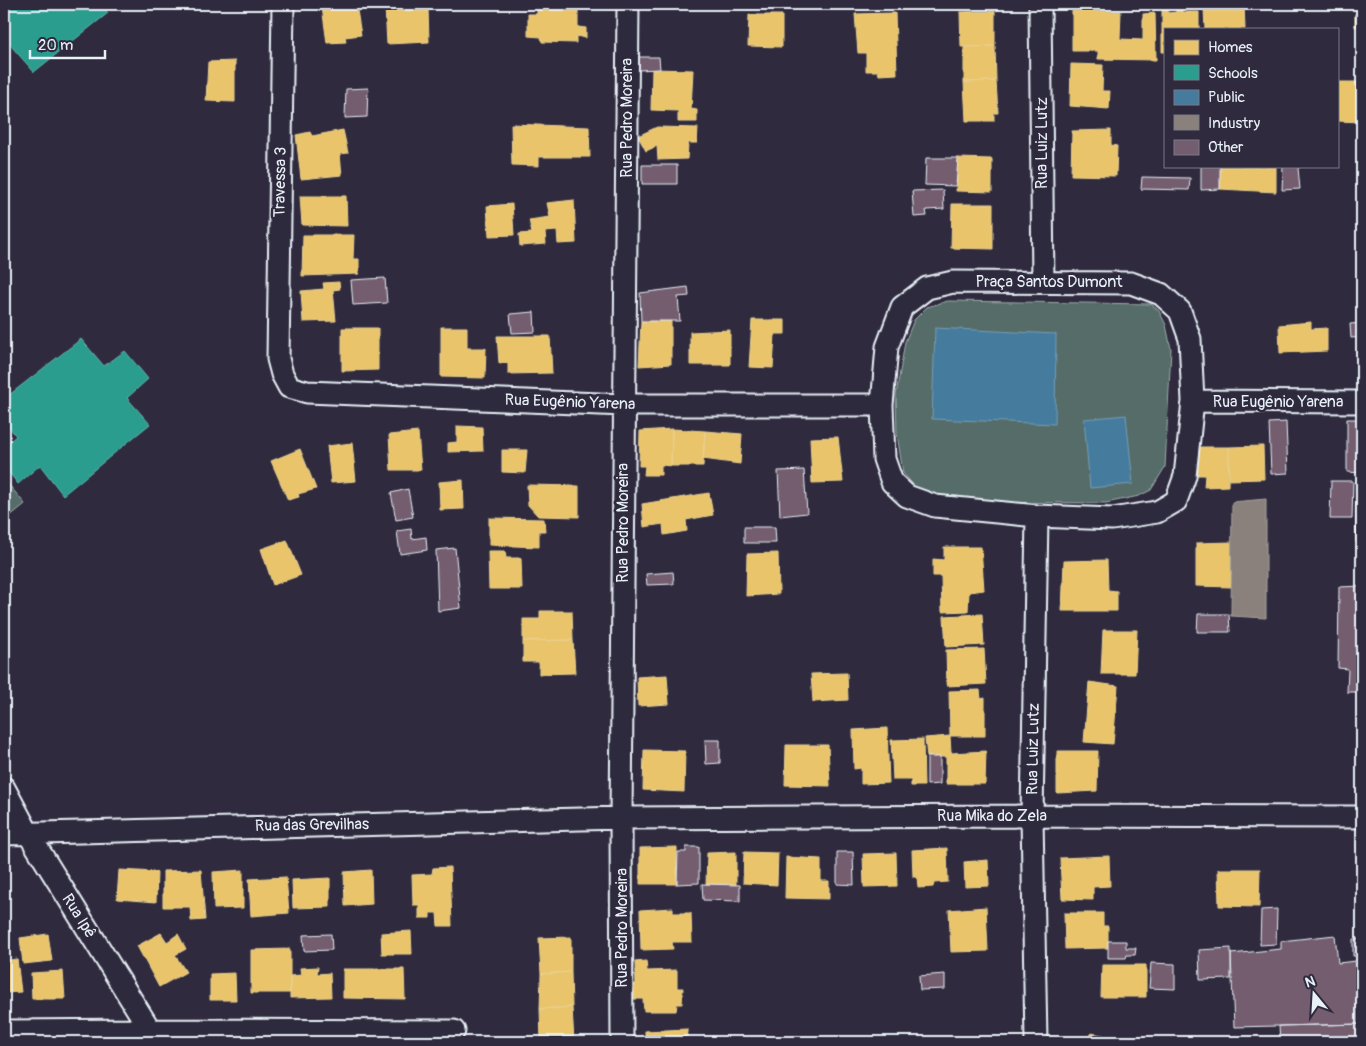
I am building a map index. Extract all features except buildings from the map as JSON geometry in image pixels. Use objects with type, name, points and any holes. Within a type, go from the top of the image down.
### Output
[{"type":"street","name":"Travessa 3","points":[[278,359],[283,4]]},
{"type":"street","name":"Rua Pedro Moreira","points":[[622,1042],[621,818],[628,4]]},
{"type":"street","name":"Rua Luiz Lutz","points":[[1040,4],[1043,282]]},
{"type":"street","name":"Praça Santos Dumont","points":[[953,282],[1131,283],[1161,294],[1180,311],[1190,339],[1193,401],[1185,476],[1176,501],[1157,512],[1112,519],[1037,516],[935,506],[907,496],[892,482],[884,459],[882,405],[887,347],[902,307],[927,288],[953,282]]},
{"type":"street","name":"Rua Eugênio Yarena","points":[[278,359],[282,374],[289,387],[307,392],[624,405],[882,405]]},
{"type":"street","name":"Rua Eugênio Yarena","points":[[1193,401],[1362,402]]},
{"type":"street","name":"Rua Luiz Lutz","points":[[1036,1042],[1032,816],[1037,516]]},
{"type":"street","name":"Rua Ipê","points":[[4,788],[28,832],[153,1036]]},
{"type":"street","name":"Rua Mika do Zela","points":[[621,818],[1362,817]]},
{"type":"street","name":"Rua das Grevilhas","points":[[4,834],[621,818]]},
{"type":"street","points":[[4,1031],[153,1036],[454,1031]]},
{"type":"green space","points":[[948,301],[1151,304],[1159,311],[1166,325],[1171,349],[1165,467],[1151,490],[1139,496],[1106,503],[948,502],[916,488],[903,473],[897,434],[896,395],[905,342],[914,320],[927,307]]},
{"type":"green space","points":[[4,479],[25,504],[4,521]]}]
